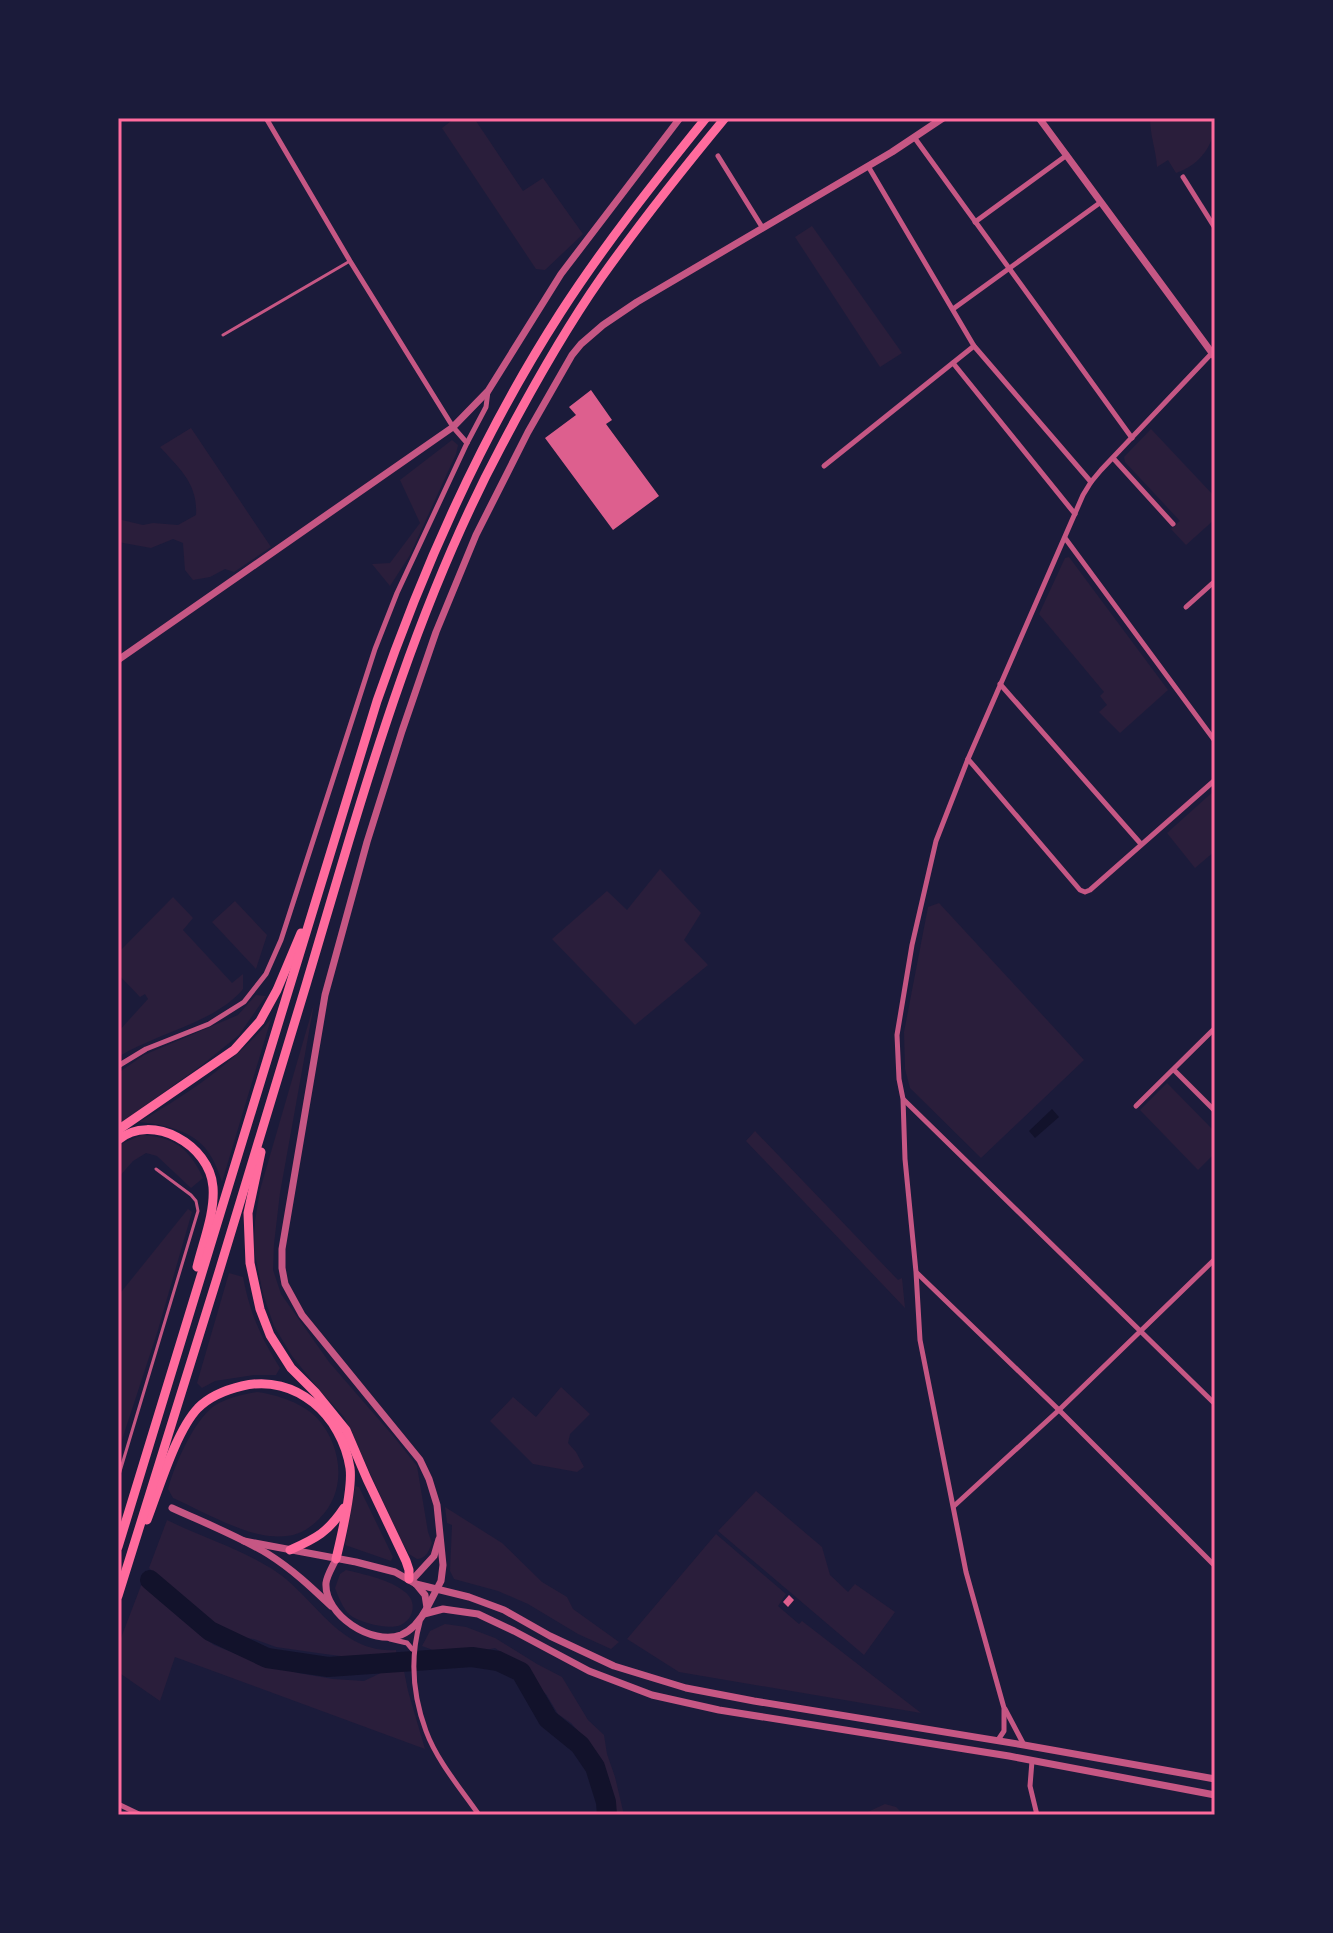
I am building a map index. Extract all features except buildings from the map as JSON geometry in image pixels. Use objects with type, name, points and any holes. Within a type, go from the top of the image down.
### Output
[{"type":"highway","points":[[118,1547],[399,635],[438,542],[487,441],[532,361],[567,303],[623,223],[706,118]]},
{"type":"highway","points":[[118,1595],[391,705],[414,641],[452,549],[501,447],[572,323],[642,222],[725,118]]},
{"type":"highway","points":[[118,1130],[234,1050],[260,1021],[277,990],[321,886]]},
{"type":"highway","points":[[274,1093],[248,1213],[250,1263],[260,1309],[270,1335],[291,1368],[346,1430],[406,1561],[412,1581]]},
{"type":"highway","points":[[118,1140],[142,1130],[161,1131],[179,1137],[194,1149],[206,1166],[213,1184],[212,1204],[177,1352]]},
{"type":"highway","points":[[118,1595],[186,1422],[215,1395],[252,1384],[275,1385],[300,1393],[316,1403],[335,1426],[348,1459],[351,1483],[336,1559]]},
{"type":"highway","points":[[290,1550],[326,1532],[346,1505]]},
{"type":"street","points":[[266,118],[350,261],[453,427],[467,443]]},
{"type":"street","points":[[118,660],[453,427],[488,391],[561,274],[680,118]]},
{"type":"street","points":[[458,1593],[447,1583],[437,1505],[420,1460],[302,1315],[285,1284],[282,1268],[282,1249],[325,995],[367,842],[402,731],[445,609],[476,535],[572,355],[581,344],[629,307],[868,166],[943,118]]},
{"type":"street","points":[[1024,1745],[1004,1708],[966,1572],[920,1340],[897,1035],[936,841],[968,759],[1075,514],[1091,482],[1212,351],[1039,118]]},
{"type":"street","points":[[914,137],[1132,438]]},
{"type":"street","points":[[975,222],[1067,155]]},
{"type":"street","points":[[718,156],[762,227]]},
{"type":"street","points":[[868,166],[974,346],[1091,482]]},
{"type":"street","points":[[1183,177],[1215,228]]},
{"type":"street","points":[[952,309],[1101,202]]},
{"type":"street","points":[[824,466],[974,346]]},
{"type":"street","points":[[953,363],[1075,514]]},
{"type":"street","points":[[118,1066],[146,1049],[221,1017],[244,1002],[266,974],[281,940],[375,649],[397,593],[486,407],[488,391]]},
{"type":"street","points":[[1113,458],[1173,524]]},
{"type":"street","points":[[1065,538],[1215,741]]},
{"type":"street","points":[[1186,607],[1215,581]]},
{"type":"street","points":[[1000,684],[1141,844]]},
{"type":"street","points":[[968,759],[1083,891],[1090,890],[1215,780]]},
{"type":"street","points":[[1136,1106],[1215,1028]]},
{"type":"street","points":[[1174,1070],[1215,1111]]},
{"type":"street","points":[[903,1099],[1215,1404]]},
{"type":"street","points":[[954,1506],[1142,1332],[1215,1259]]},
{"type":"street","points":[[916,1272],[1215,1566]]},
{"type":"street","points":[[172,1508],[270,1555],[303,1579],[346,1621],[362,1632],[407,1643],[413,1652]]},
{"type":"street","points":[[412,1581],[434,1556],[441,1533]]},
{"type":"street","points":[[244,1541],[381,1568],[412,1581],[458,1593],[504,1610],[614,1666],[686,1688],[1215,1779]]},
{"type":"street","points":[[336,1559],[326,1581],[327,1595],[336,1611]]},
{"type":"street","points":[[406,1561],[425,1567]]},
{"type":"street","points":[[443,1565],[441,1581],[424,1614],[413,1652],[414,1676],[427,1732],[440,1759],[479,1815]]},
{"type":"street","points":[[412,1581],[425,1595],[424,1614]]},
{"type":"street","points":[[384,1637],[400,1635],[424,1614],[443,1609],[478,1614],[589,1671],[652,1695],[719,1710],[1032,1761],[1215,1795]]},
{"type":"street","points":[[998,1740],[1004,1731],[1004,1708]]},
{"type":"street","points":[[1032,1761],[1030,1786],[1037,1815]]},
{"type":"street","points":[[118,1804],[141,1815]]},
{"type":"lane","points":[[223,335],[350,261]]},
{"type":"lane","points":[[118,1478],[198,1211],[191,1195],[156,1169]]},
{"type":"shaded area","points":[[455,118],[474,118],[523,191],[543,178],[583,234],[545,270],[536,269],[442,128]]},
{"type":"shaded area","points":[[1150,118],[1215,118],[1212,137],[1205,152],[1193,164],[1176,173],[1168,160],[1157,167]]},
{"type":"shaded area","points":[[812,226],[902,353],[880,367],[795,237]]},
{"type":"shaded area","points":[[191,428],[271,547],[234,572],[225,569],[210,577],[193,580],[185,570],[183,543],[173,539],[151,548],[118,542],[118,519],[143,525],[178,525],[196,515],[191,486],[160,447]]},
{"type":"shaded area","points":[[1151,429],[1215,497],[1215,519],[1186,545],[1171,529],[1180,521],[1125,462],[1124,457]]},
{"type":"shaded area","points":[[452,440],[458,445],[456,454],[410,555],[390,586],[372,564],[390,563],[420,523],[400,480]]},
{"type":"shaded area","points":[[1069,557],[1168,690],[1120,733],[1099,712],[1107,705],[1100,696],[1104,692],[1039,614],[1065,558]]},
{"type":"shaded area","points":[[1215,790],[1215,851],[1195,868],[1167,833]]},
{"type":"shaded area","points":[[660,869],[701,913],[684,940],[708,965],[635,1025],[552,939],[607,891],[627,910]]},
{"type":"shaded area","points":[[173,897],[193,918],[183,930],[232,983],[243,974],[243,989],[217,1011],[118,1057],[118,1032],[148,999],[145,994],[140,997],[118,974],[118,953]]},
{"type":"shaded area","points":[[235,901],[267,935],[256,969],[212,922]]},
{"type":"shaded area","points":[[939,903],[1084,1060],[981,1158],[910,1088],[905,1069],[904,1032],[928,907]]},
{"type":"shaded area","points":[[256,995],[266,996],[239,1035],[118,1125],[118,1073],[144,1055],[238,1015]]},
{"type":"shaded area","points":[[314,1004],[280,1193],[273,1270],[281,1294],[329,1362],[417,1466],[432,1543],[427,1554],[417,1559],[409,1554],[400,1538],[344,1417],[292,1356],[274,1326],[263,1294],[254,1250],[260,1190]]},
{"type":"shaded area","points":[[271,1019],[222,1182],[212,1158],[198,1141],[180,1131],[139,1122],[210,1076]]},
{"type":"shaded area","points":[[1167,1083],[1215,1132],[1215,1153],[1198,1170],[1140,1110]]},
{"type":"shaded area","points":[[1052,1109],[1059,1117],[1035,1138],[1029,1131]]},
{"type":"shaded area","points":[[755,1131],[898,1280],[902,1278],[905,1308],[746,1141]]},
{"type":"shaded area","points":[[142,1135],[163,1138],[179,1146],[192,1159],[203,1178],[191,1188],[157,1156],[146,1153],[133,1161],[118,1178],[118,1147]]},
{"type":"shaded area","points":[[188,1209],[192,1212],[118,1452],[118,1296]]},
{"type":"shaded area","points":[[229,1273],[243,1277],[257,1324],[280,1368],[276,1375],[215,1381],[202,1388],[197,1383]]},
{"type":"shaded area","points":[[561,1387],[590,1414],[570,1434],[568,1443],[584,1467],[577,1472],[533,1464],[490,1421],[513,1397],[536,1417]]},
{"type":"shaded area","points":[[257,1392],[290,1401],[312,1413],[333,1443],[337,1456],[338,1483],[328,1508],[308,1528],[291,1535],[269,1536],[233,1526],[173,1498],[168,1489],[186,1444],[207,1413],[224,1401]]},
{"type":"shaded area","points":[[355,1486],[359,1487],[393,1557],[391,1561],[345,1545]]},
{"type":"shaded area","points":[[756,1491],[822,1547],[830,1575],[848,1592],[855,1584],[895,1612],[864,1655],[718,1531]]},
{"type":"shaded area","points":[[445,1507],[502,1543],[542,1582],[567,1597],[573,1609],[619,1642],[611,1649],[578,1634],[528,1604],[498,1591],[454,1579],[450,1571],[452,1525],[447,1523]]},
{"type":"shaded area","points":[[167,1520],[267,1566],[298,1590],[341,1632],[375,1649],[396,1650],[397,1659],[364,1659],[276,1647],[238,1637],[214,1626],[149,1568]]},
{"type":"shaded area","points":[[716,1534],[786,1594],[778,1606],[921,1713],[679,1672],[627,1639]]},
{"type":"shaded area","points":[[346,1570],[385,1581],[405,1592],[413,1606],[408,1620],[398,1626],[387,1627],[366,1623],[350,1615],[335,1588],[340,1574]]},
{"type":"shaded area","points":[[142,1583],[201,1636],[246,1658],[333,1679],[364,1681],[385,1671],[404,1671],[425,1749],[175,1657],[160,1701],[118,1672],[118,1646]]},
{"type":"shaded area","points":[[445,1624],[466,1627],[495,1638],[562,1677],[588,1720],[604,1735],[624,1815],[615,1815],[603,1773],[586,1740],[558,1714],[546,1694],[537,1688],[520,1665],[495,1648],[441,1653],[422,1646],[430,1631]]},
{"type":"shaded area","points":[[885,1804],[896,1807],[904,1815],[861,1815]]},
{"type":"waterway","points":[[150,1580],[210,1631],[267,1658],[328,1667],[472,1657],[498,1661],[521,1672],[548,1719],[580,1745],[595,1767],[607,1815]]}]
